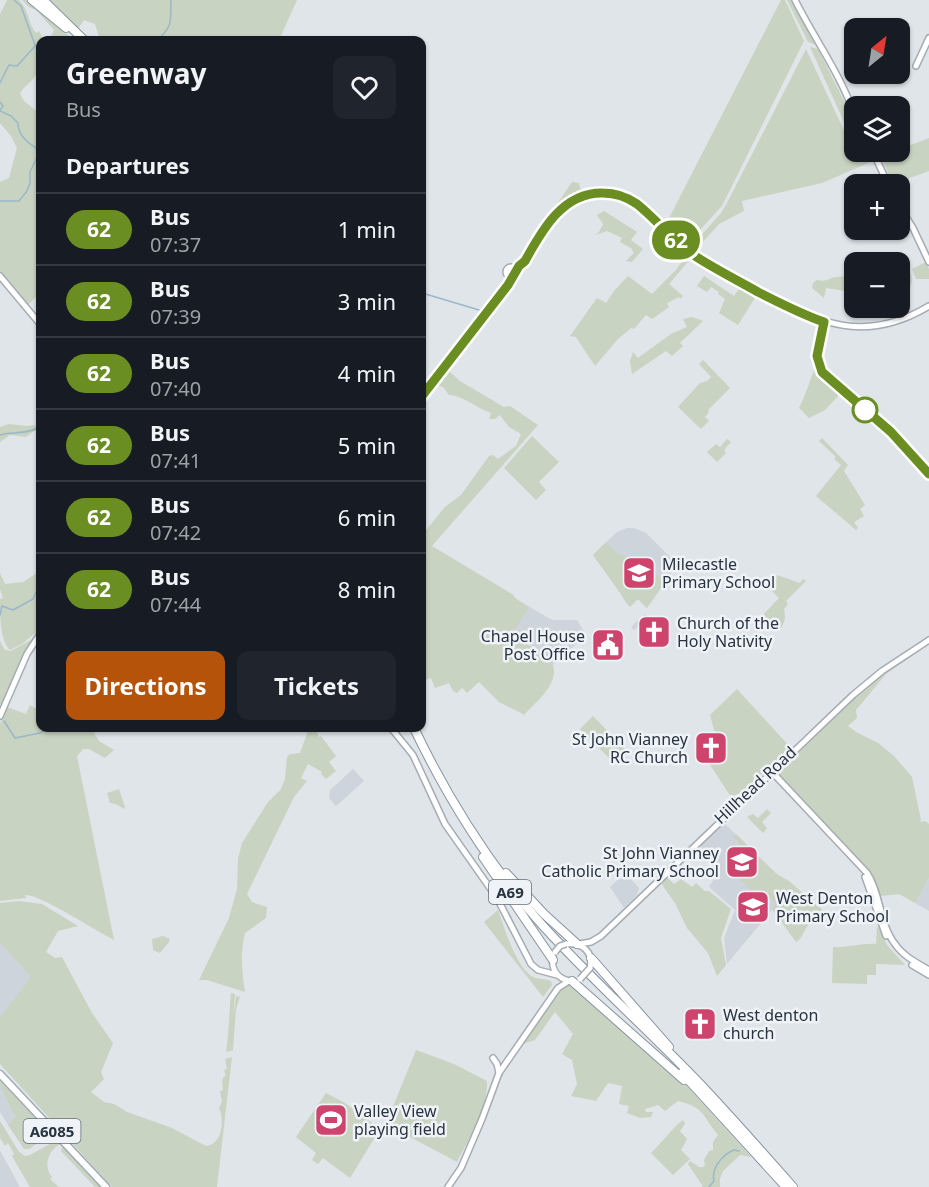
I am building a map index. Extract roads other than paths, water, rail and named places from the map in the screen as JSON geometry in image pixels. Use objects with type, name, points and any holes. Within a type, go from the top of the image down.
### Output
[{"type":"highway","points":[[34,0],[79,36]]},
{"type":"highway","points":[[43,0],[70,29]]},
{"type":"highway","points":[[48,0],[74,36]]},
{"type":"highway","name":"A69","points":[[410,732],[436,782],[482,855],[515,899],[550,940],[679,1070],[786,1187]]},
{"type":"highway","name":"A69","points":[[416,732],[466,823],[511,886],[554,937],[701,1085],[793,1187]]},
{"type":"highway","points":[[466,823],[544,914],[578,944]]},
{"type":"highway","points":[[482,855],[553,959]]},
{"type":"highway","points":[[590,957],[701,1085]]},
{"type":"highway","points":[[574,981],[730,1125]]},
{"type":"main road","name":"A6085","points":[[0,1074],[106,1187]]},
{"type":"street","points":[[795,0],[847,96]]},
{"type":"street","points":[[916,66],[929,38]]},
{"type":"street","points":[[426,391],[506,288],[512,273],[525,260],[554,216],[569,202],[586,195],[609,193],[622,196],[637,204],[680,244],[707,264],[792,309],[824,322],[854,327],[881,325],[901,320],[929,306]]},
{"type":"street","points":[[910,223],[929,262]]},
{"type":"street","points":[[0,276],[36,319]]},
{"type":"street","points":[[824,322],[817,356],[822,372],[891,432],[929,473]]},
{"type":"street","points":[[0,716],[27,654],[36,640]]},
{"type":"street","name":"Hillhead Road","points":[[590,957],[592,948],[614,922],[821,725],[874,676],[929,640]]},
{"type":"street","points":[[393,732],[412,755],[448,829],[497,898],[531,964],[536,969],[574,981]]},
{"type":"street","points":[[772,772],[865,876],[882,918],[885,934],[894,949],[909,963],[929,972]]},
{"type":"street","name":"Hillhead Road","points":[[578,944],[588,944],[601,936]]},
{"type":"street","points":[[448,1187],[461,1168],[498,1073],[558,988],[574,981],[590,968],[590,957],[587,950],[578,944],[566,944],[560,946],[544,971]]},
{"type":"street","points":[[553,959],[558,976],[558,988]]},
{"type":"street","points":[[494,1058],[498,1073]]},
{"type":"waterway","points":[[14,0],[21,6],[35,45]]},
{"type":"waterway","points":[[162,36],[169,26],[171,0]]},
{"type":"waterway","points":[[0,83],[9,65],[17,66],[36,45]]},
{"type":"waterway","points":[[0,102],[3,106],[0,110]]},
{"type":"waterway","points":[[0,111],[11,116],[18,123],[21,135],[36,148]]},
{"type":"waterway","points":[[0,201],[19,201],[27,191],[30,172],[36,159]]},
{"type":"waterway","points":[[426,294],[479,310]]},
{"type":"waterway","points":[[0,435],[36,429]]},
{"type":"waterway","points":[[0,615],[2,606],[13,610],[33,599],[36,593]]},
{"type":"waterway","points":[[4,721],[15,738],[41,732]]},
{"type":"waterway","points":[[709,1187],[714,1181],[714,1171],[722,1158],[734,1150],[739,1151]]},
{"type":"place","name":"Milecastle Primary School","points":[[639,573]]},
{"type":"place","name":"Church of the Holy Nativity","points":[[654,632]]},
{"type":"place","name":"Chapel House Post Office","points":[[608,645]]},
{"type":"place","name":"St John Vianney RC Church","points":[[711,748]]},
{"type":"place","name":"St John Vianney Catholic Primary School","points":[[742,862]]},
{"type":"place","name":"West Denton Primary School","points":[[753,907]]},
{"type":"place","name":"West denton church","points":[[700,1024]]},
{"type":"place","name":"Valley View playing field","points":[[331,1120]]}]
